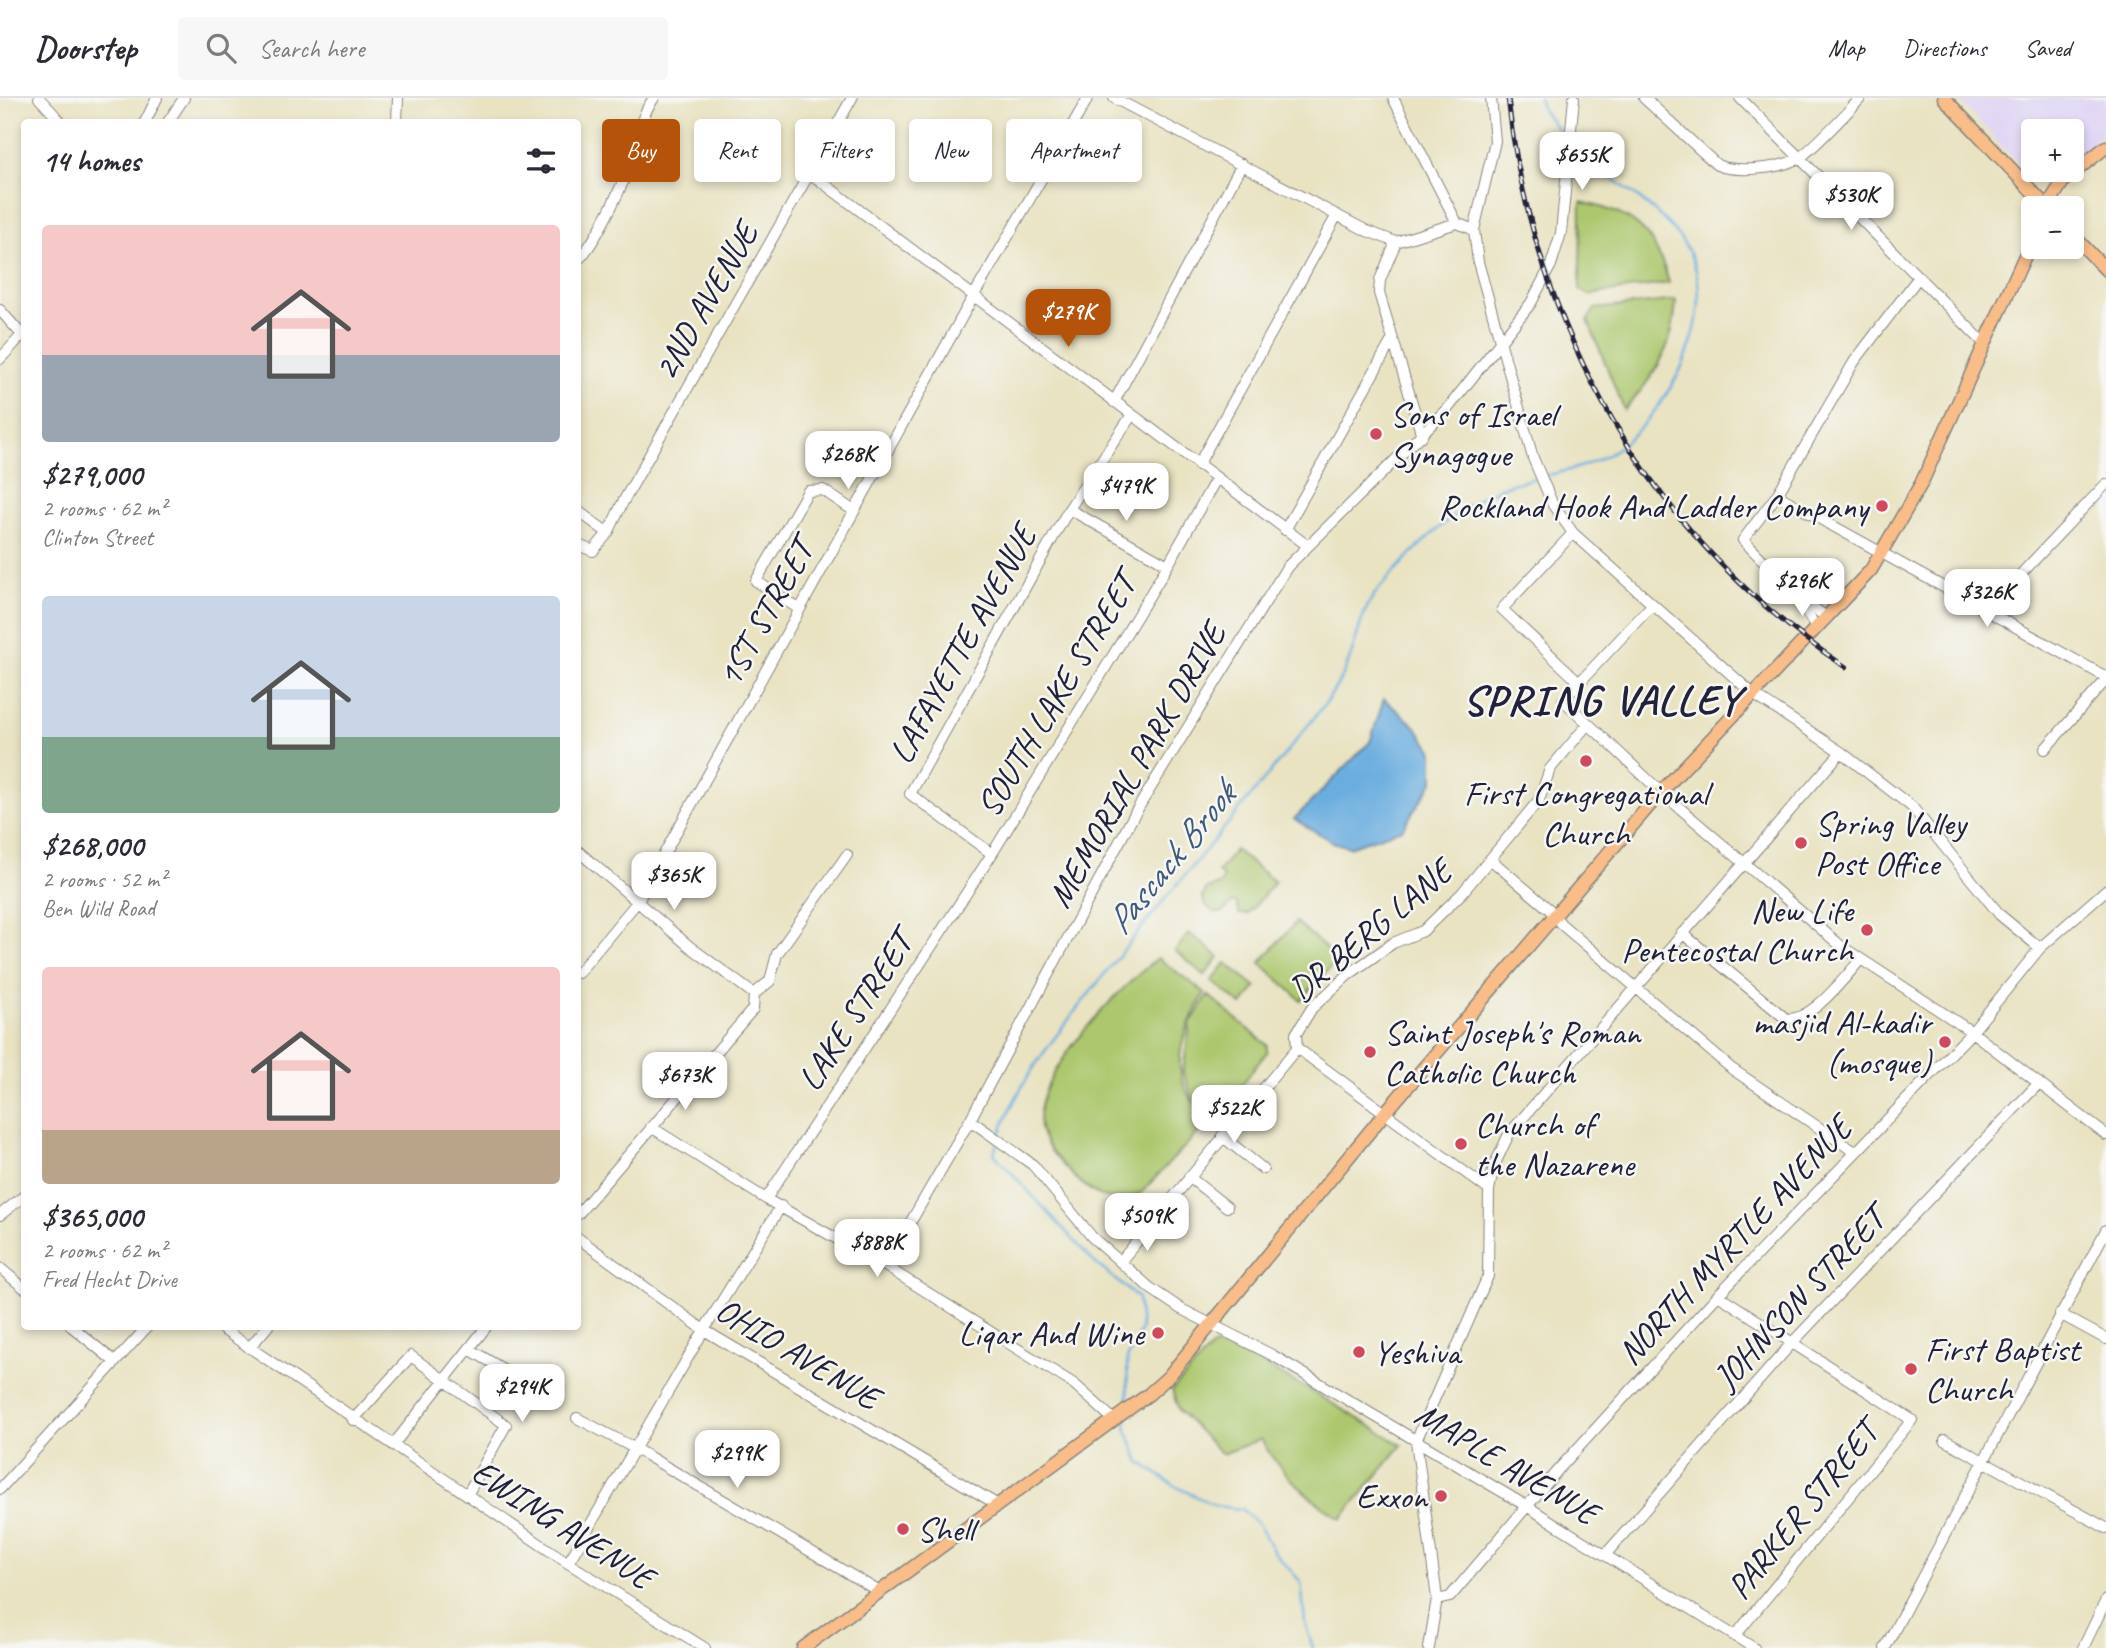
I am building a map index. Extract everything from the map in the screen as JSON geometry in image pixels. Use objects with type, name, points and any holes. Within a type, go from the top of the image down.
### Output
[{"type":"main road","points":[[1944,98],[2036,196]]},
{"type":"main road","points":[[2054,196],[2064,180],[2106,147]]},
{"type":"main road","points":[[2084,247],[2106,270]]},
{"type":"main road","points":[[803,1648],[1134,1405],[1168,1377],[1384,1114],[1661,792],[1817,629],[1883,554],[1921,484],[2024,259]]},
{"type":"street","points":[[39,98],[58,119]]},
{"type":"street","points":[[146,119],[157,98]]},
{"type":"street","points":[[171,119],[184,98]]},
{"type":"street","points":[[397,119],[398,98]]},
{"type":"street","points":[[581,256],[596,236],[634,154],[644,111],[654,98]]},
{"type":"street","name":"2ND AVENUE","points":[[841,119],[852,98]]},
{"type":"street","name":"1ST STREET","points":[[581,969],[638,901],[973,297],[1088,98]]},
{"type":"street","points":[[1114,98],[1337,215],[1396,242],[1457,223],[1474,230]]},
{"type":"street","points":[[1140,110],[1146,98]]},
{"type":"street","points":[[1393,98],[1457,223]]},
{"type":"street","points":[[1491,98],[1495,141],[1474,230],[1478,262],[1502,341],[1532,458],[1544,486],[1573,533],[1753,694],[1841,752],[1912,807],[1992,905],[2040,948]]},
{"type":"street","name":"MEMORIAL PARK DRIVE","points":[[885,1266],[970,1120],[1135,813],[1287,567],[1422,436],[1531,303],[1559,242],[1566,204],[1574,98]]},
{"type":"street","points":[[1644,98],[1717,165],[1731,171],[1748,171],[1800,158],[1861,98]]},
{"type":"street","points":[[1740,98],[1985,344]]},
{"type":"street","points":[[1114,402],[1241,164]]},
{"type":"street","name":"2ND AVENUE","points":[[608,533],[662,432],[806,182]]},
{"type":"street","points":[[822,182],[1216,480],[1308,546]]},
{"type":"street","points":[[1198,465],[1337,215]]},
{"type":"street","points":[[1396,242],[1380,280],[1380,293],[1391,342],[1422,436]]},
{"type":"street","points":[[1827,618],[1797,594],[1743,540],[1776,495],[1854,362],[1918,278]]},
{"type":"street","points":[[0,310],[21,331]]},
{"type":"street","points":[[0,359],[21,337]]},
{"type":"street","points":[[1285,530],[1391,342]]},
{"type":"street","name":"LAFAYETTE AVENUE","points":[[992,854],[910,794],[1069,509],[1131,416]]},
{"type":"street","points":[[1069,509],[1168,565],[1216,480]]},
{"type":"street","points":[[1986,611],[2106,484]]},
{"type":"street","points":[[799,609],[756,581],[808,491],[823,490],[854,511]]},
{"type":"street","points":[[1776,495],[2106,679],[2045,749]]},
{"type":"street","points":[[581,513],[608,533],[593,551],[581,546]]},
{"type":"street","points":[[1573,533],[1502,609],[1579,682]]},
{"type":"street","name":"SOUTH LAKE STREET","points":[[992,854],[1168,565]]},
{"type":"street","points":[[1797,594],[1817,629]]},
{"type":"street","points":[[1652,605],[1563,700],[1661,792],[1841,946],[1972,1032],[2106,1135]]},
{"type":"street","name":"DR BERG LANE","points":[[1297,1048],[1296,1034],[1312,1009],[1348,975],[1393,943],[1423,931],[1462,893],[1539,800],[1550,769],[1588,724]]},
{"type":"street","points":[[1429,1648],[1437,1600],[1416,1441],[1488,1276],[1489,1190],[1493,1166],[1515,1125],[1841,752]]},
{"type":"street","points":[[581,854],[690,946],[754,994]]},
{"type":"street","name":"LAKE STREET","points":[[765,1199],[992,854]]},
{"type":"street","points":[[581,1210],[753,1009],[754,994],[769,981],[777,954],[847,855]]},
{"type":"street","name":"DR BERG LANE","points":[[1490,859],[1732,1069],[1855,1153]]},
{"type":"street","name":"NORTH MYRTLE AVENUE","points":[[1437,1600],[1450,1597],[1557,1471],[1718,1295],[1972,1032],[2040,948],[2106,890]]},
{"type":"street","points":[[1682,933],[1784,1018],[1793,1020],[1808,1014],[1861,959]]},
{"type":"street","points":[[1120,1262],[1297,1048],[1489,1190]]},
{"type":"street","name":"JOHNSON STREET","points":[[1605,1555],[1792,1343],[2039,1083]]},
{"type":"street","name":"MAPLE AVENUE","points":[[970,1120],[1032,1165],[1092,1237],[1160,1295],[1209,1325],[1272,1355],[1528,1507],[1754,1648]]},
{"type":"street","points":[[651,1128],[765,1199],[885,1266],[1074,1384],[1117,1416]]},
{"type":"street","points":[[1222,1136],[1264,1169]]},
{"type":"street","points":[[1189,1177],[1227,1207]]},
{"type":"street","points":[[0,1215],[21,1198]]},
{"type":"street","points":[[568,1563],[704,1330],[781,1206]]},
{"type":"street","points":[[1885,1648],[2106,1230]]},
{"type":"street","name":"OHIO AVENUE","points":[[581,1240],[704,1330],[998,1505]]},
{"type":"street","points":[[0,1268],[21,1286]]},
{"type":"street","points":[[1718,1295],[1792,1343]]},
{"type":"street","points":[[2060,1314],[2106,1339]]},
{"type":"street","points":[[76,1330],[115,1362]]},
{"type":"street","points":[[0,1489],[144,1330]]},
{"type":"street","name":"EWING AVENUE","points":[[224,1330],[568,1563],[705,1648]]},
{"type":"street","points":[[249,1348],[265,1330]]},
{"type":"street","points":[[393,1445],[484,1330]]},
{"type":"street","name":"PARKER STREET","points":[[1735,1636],[1912,1420],[1792,1343]]},
{"type":"street","points":[[469,1349],[528,1384]]},
{"type":"street","points":[[353,1420],[411,1356],[506,1425],[467,1495]]},
{"type":"street","points":[[577,1418],[634,1448],[880,1592]]},
{"type":"street","points":[[1945,1440],[2106,1528]]},
{"type":"street","points":[[2083,1648],[2106,1600]]},
{"type":"shaded area","points":[[1957,98],[2106,98],[2106,132],[2084,150],[2084,119],[2021,119],[2021,167]]},
{"type":"green space","points":[[1581,202],[1615,212],[1639,227],[1656,249],[1669,283],[1589,295],[1580,290]]},
{"type":"green space","points":[[1676,300],[1672,332],[1661,360],[1624,410],[1588,320],[1595,309]]},
{"type":"green space","points":[[1235,850],[1275,882],[1248,914],[1239,914],[1237,903],[1233,902],[1222,913],[1214,912],[1207,907],[1202,897],[1207,889],[1221,884],[1223,877],[1218,872]]},
{"type":"green space","points":[[1296,922],[1338,959],[1301,1000],[1260,963]]},
{"type":"green space","points":[[1189,933],[1219,957],[1205,975],[1175,951]]},
{"type":"green space","points":[[1158,958],[1205,993],[1190,1020],[1181,1048],[1181,1076],[1195,1104],[1183,1072],[1190,1024],[1208,995],[1267,1045],[1267,1052],[1214,1120],[1198,1107],[1209,1121],[1141,1193],[1123,1198],[1108,1198],[1086,1187],[1053,1154],[1042,1135],[1039,1114],[1046,1089],[1079,1038],[1122,990]]},
{"type":"green space","points":[[1226,963],[1256,987],[1242,1005],[1212,981]]},
{"type":"green space","points":[[1213,1346],[1228,1349],[1276,1372],[1402,1445],[1341,1519],[1296,1484],[1277,1463],[1261,1439],[1222,1454],[1179,1411],[1172,1390]]},
{"type":"water","points":[[1384,699],[1415,726],[1433,751],[1433,782],[1402,829],[1349,847],[1333,842],[1294,819],[1370,742]]},
{"type":"waterway","name":"Pascack Brook","points":[[1539,98],[1543,111],[1558,130]]},
{"type":"waterway","name":"Pascack Brook","points":[[999,1137],[1007,1115],[1029,1074],[1056,1036],[1325,704],[1346,669],[1372,598],[1391,575],[1436,530],[1470,504],[1506,486],[1570,470],[1607,455],[1628,439],[1666,396],[1691,342],[1698,314],[1699,287],[1693,261],[1686,246],[1661,217],[1629,190],[1582,159]]},
{"type":"waterway","name":"Pascack Brook","points":[[997,1143],[994,1154],[1095,1263],[1138,1298],[1141,1329],[1127,1359],[1128,1405]]},
{"type":"waterway","name":"Pascack Brook","points":[[1127,1415],[1126,1428],[1140,1462],[1175,1486],[1216,1506],[1241,1509],[1258,1524],[1274,1552],[1301,1582],[1305,1623],[1313,1648]]},
{"type":"railway","points":[[1508,98],[1521,183],[1544,266],[1574,345],[1613,421],[1660,492],[1715,557],[1777,616],[1846,667]]},
{"type":"place","name":"Sons of Israel Synagogue","points":[[1376,434]]},
{"type":"place","name":"Rockland Hook And Ladder Company","points":[[1882,506]]},
{"type":"place","name":"First Congregational Church","points":[[1586,761]]},
{"type":"place","name":"Spring Valley Post Office","points":[[1801,843]]},
{"type":"place","name":"New Life Pentecostal Church","points":[[1867,930]]},
{"type":"place","name":"masjid Al-kadir (mosque)","points":[[1945,1042]]},
{"type":"place","name":"Saint Joseph's Roman Catholic Church","points":[[1370,1052]]},
{"type":"place","name":"Church of the Nazarene","points":[[1461,1144]]},
{"type":"place","name":"Liqar And Wine","points":[[1158,1333]]},
{"type":"place","name":"Yeshiva","points":[[1359,1352]]},
{"type":"place","name":"First Baptist Church","points":[[1911,1369]]},
{"type":"place","name":"Exxon","points":[[1441,1496]]},
{"type":"place","name":"Shell","points":[[903,1529]]},
{"type":"district","name":"SPRING VALLEY","points":[[1602,699]]}]
